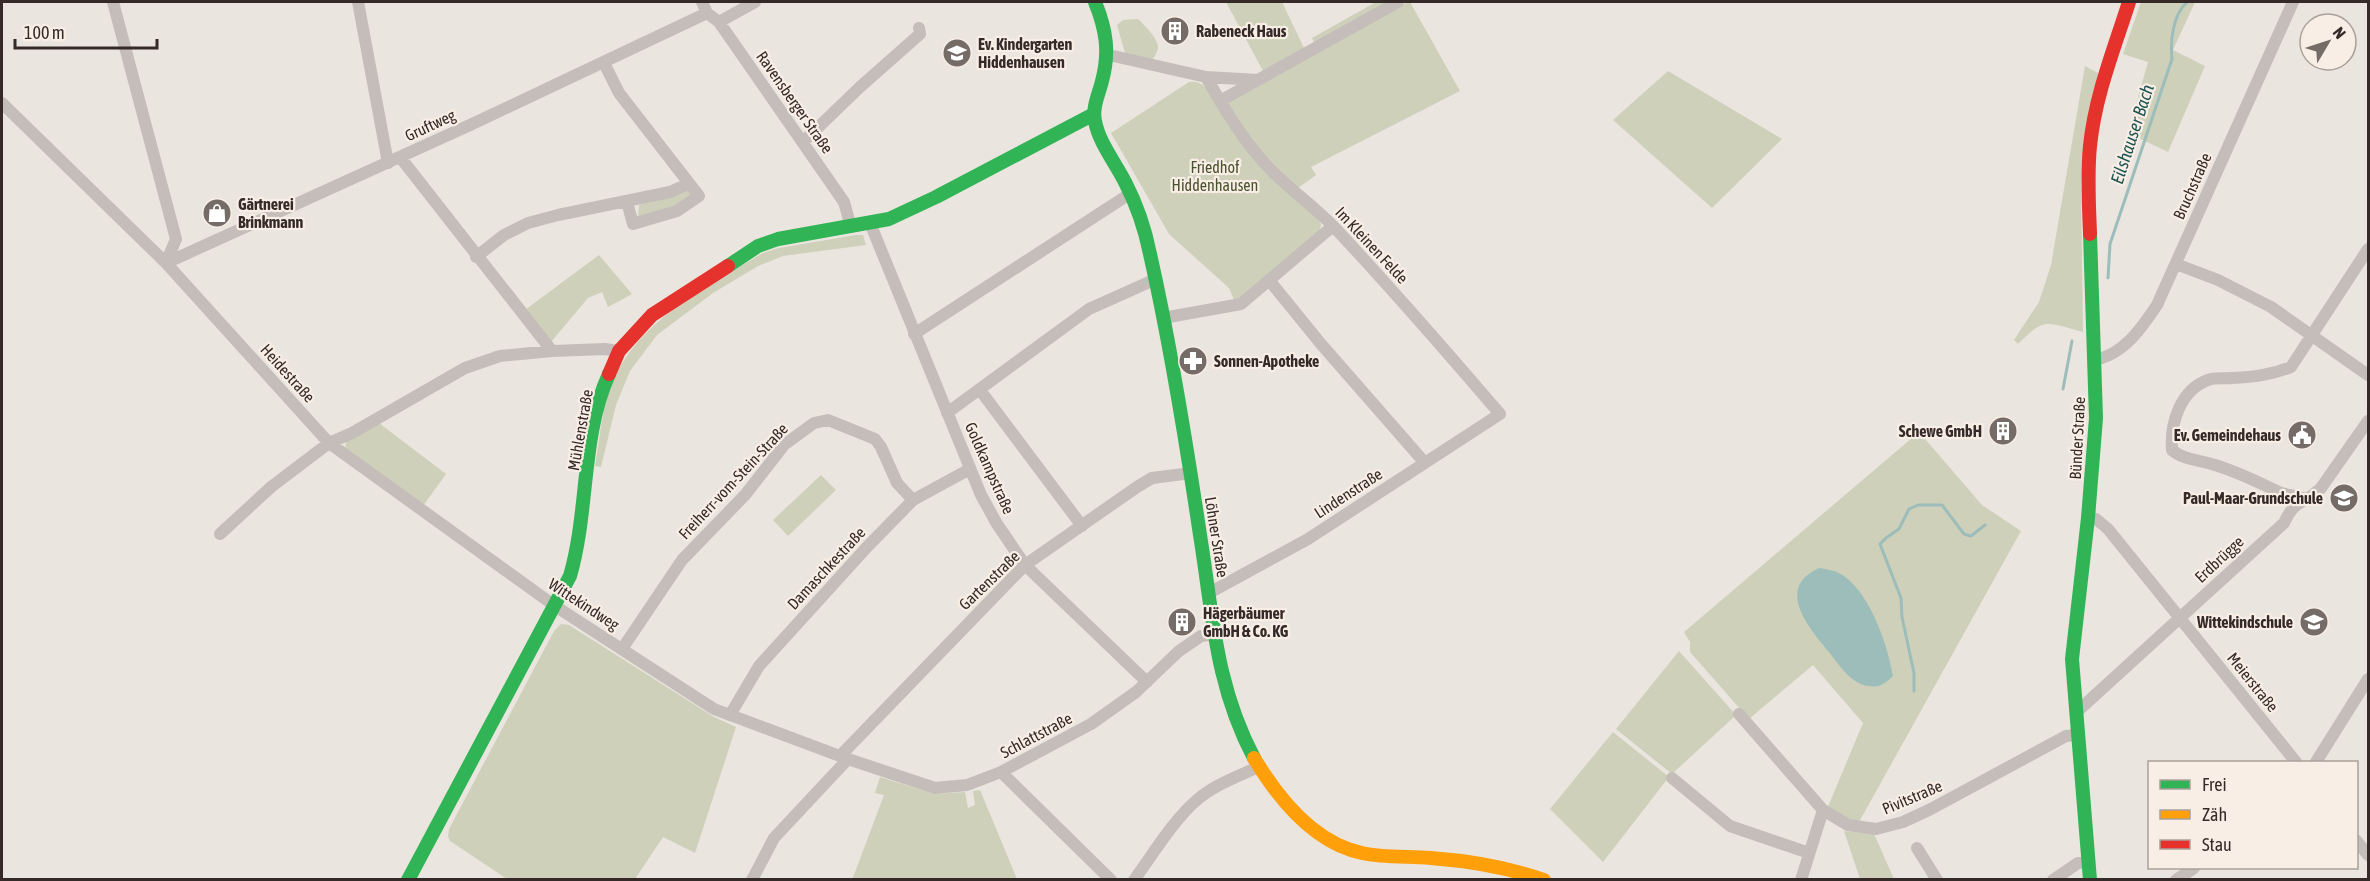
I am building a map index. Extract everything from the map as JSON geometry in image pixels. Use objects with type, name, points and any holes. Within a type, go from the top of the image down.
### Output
[{"type":"main road","name":"Löhner Straße","points":[[1095,2],[1105,30],[1108,55],[1094,114],[1098,130],[1131,193],[1149,244],[1191,473],[1222,669],[1235,717],[1260,766],[1286,801],[1305,821],[1323,837],[1343,847],[1362,853],[1480,863],[1544,879]]},
{"type":"main road","name":"Bünder Straße","points":[[2090,879],[2072,659],[2088,518],[2096,418],[2088,180],[2090,144],[2100,91],[2129,2]]},
{"type":"main road","name":"Mühlenstraße","points":[[408,879],[570,576],[578,548],[593,429],[601,391],[620,351],[642,324],[662,307],[758,246],[778,239],[889,219],[936,197],[1094,114]]},
{"type":"main road","name":"Mühlenstraße","points":[[1039,144],[1098,130]]},
{"type":"street","points":[[113,2],[176,239],[166,262]]},
{"type":"street","points":[[358,2],[394,160],[552,351]]},
{"type":"street","points":[[719,22],[755,2]]},
{"type":"street","points":[[1220,101],[1398,2]]},
{"type":"street","name":"Bruchstraße","points":[[2094,360],[2119,349],[2138,332],[2157,305],[2293,2]]},
{"type":"street","name":"Gruftweg","points":[[166,262],[604,63],[705,7]]},
{"type":"street","name":"Ravensberger Straße","points":[[705,7],[719,22],[844,202],[851,226]]},
{"type":"street","points":[[803,142],[920,34],[919,27]]},
{"type":"street","points":[[1108,55],[1206,77],[1258,80]]},
{"type":"street","points":[[604,63],[619,93],[699,196],[677,211],[633,224],[627,202]]},
{"type":"street","name":"Im Kleinen Felde","points":[[1206,77],[1251,148],[1271,170],[1333,226],[1412,312],[1500,414]]},
{"type":"street","name":"Heidestraße","points":[[2,103],[166,262],[329,444]]},
{"type":"street","points":[[476,257],[504,235],[528,223],[670,192],[688,184]]},
{"type":"street","points":[[914,334],[1131,193]]},
{"type":"street","name":"Goldkampstraße","points":[[870,223],[970,469],[997,524],[1025,565],[1147,682]]},
{"type":"street","points":[[1163,318],[1241,304],[1333,226]]},
{"type":"street","points":[[2306,499],[2282,493],[2250,477],[2178,455],[2172,450],[2171,433],[2176,412],[2192,392],[2208,380],[2275,373],[2291,367],[2368,249]]},
{"type":"street","points":[[2176,264],[2218,280],[2271,307],[2368,375]]},
{"type":"street","points":[[947,413],[1089,309],[1156,279]]},
{"type":"street","points":[[1269,280],[1321,344],[1425,463]]},
{"type":"street","points":[[220,534],[271,487],[329,444],[465,368],[500,356],[552,351],[605,349],[620,351]]},
{"type":"street","points":[[980,390],[1082,526]]},
{"type":"street","name":"Lindenstraße","points":[[1209,593],[1308,539],[1500,414]]},
{"type":"street","name":"Freiherr-vom-Stein-Straße","points":[[622,649],[682,560],[745,495],[784,445],[814,423],[828,420],[875,439],[897,483],[913,500]]},
{"type":"street","name":"Erdbrügge","points":[[2075,709],[2081,708],[2284,523],[2291,509],[2313,497],[2368,421]]},
{"type":"street","name":"Wittekindweg","points":[[329,444],[555,606],[714,709],[844,757]]},
{"type":"street","name":"Damaschkestraße","points":[[730,715],[765,659],[913,500],[970,469]]},
{"type":"street","name":"Gartenstraße","points":[[844,757],[1025,565],[1152,478],[1191,473]]},
{"type":"street","points":[[2282,493],[2285,503],[2291,509]]},
{"type":"street","name":"Meierstraße","points":[[2088,518],[2096,519],[2108,529],[2295,761]]},
{"type":"street","name":"Schlattstraße","points":[[844,757],[935,788],[967,785],[1001,772],[1091,724],[1147,682],[1179,651],[1201,636],[1215,634]]},
{"type":"street","points":[[2317,761],[2368,678]]},
{"type":"street","points":[[1739,714],[1822,810],[1801,879]]},
{"type":"street","name":"Pivitstraße","points":[[1822,810],[1848,825],[1876,829],[1903,822],[2066,736],[2078,735]]},
{"type":"street","points":[[752,879],[774,838],[844,757]]},
{"type":"street","points":[[1134,879],[1174,825],[1197,799],[1220,784],[1260,766]]},
{"type":"street","points":[[1001,772],[1111,879]]},
{"type":"street","points":[[1672,778],[1730,826],[1809,853]]},
{"type":"street","points":[[2358,842],[2368,855]]},
{"type":"street","points":[[1917,848],[1937,879]]},
{"type":"street","points":[[2053,879],[2078,863],[2089,863]]},
{"type":"street","points":[[2176,879],[2191,869]]},
{"type":"green space","points":[[1226,2],[1282,2],[1305,50],[1263,71]]},
{"type":"green space","points":[[1376,2],[1387,2],[1315,44],[1312,38]]},
{"type":"green space","name":"Friedhof Hiddenhausen","points":[[1408,2],[1460,91],[1311,167],[1316,175],[1298,188],[1321,224],[1320,231],[1238,300],[1234,300],[1229,288],[1169,234],[1111,133],[1189,82],[1200,83],[1204,86],[1218,107]]},
{"type":"green space","points":[[2141,2],[2195,2],[2173,50],[2205,66],[2168,152],[2128,133],[2148,62],[2123,54]]},
{"type":"green space","points":[[1138,19],[1157,43],[1157,51],[1152,61],[1125,53],[1117,25],[1123,20]]},
{"type":"green space","points":[[2085,66],[2098,73],[2081,184],[2083,332],[2048,324],[2035,329],[2018,344],[2014,340],[2039,302],[2051,265]]},
{"type":"green space","points":[[1668,71],[1782,139],[1712,208],[1613,120]]},
{"type":"green space","points":[[688,190],[691,195],[680,204],[638,218],[639,205]]},
{"type":"green space","points":[[863,235],[866,245],[783,256],[758,266],[713,293],[657,335],[630,371],[616,405],[601,467],[595,466],[605,406],[617,372],[632,350],[670,312],[693,295],[763,253],[779,248]]},
{"type":"green space","points":[[599,255],[632,294],[608,307],[602,292],[588,298],[551,342],[525,310]]},
{"type":"green space","points":[[379,423],[446,474],[423,506],[345,451],[346,441]]},
{"type":"green space","points":[[1919,432],[1982,505],[2021,531],[1859,822],[1843,818],[1827,809],[1863,723],[1813,665],[1749,719],[1690,652],[1690,642],[1684,632]],"holes":[[[1862,595],[1885,644],[1893,676]]]},
{"type":"green space","points":[[821,475],[836,490],[788,536],[773,520]]},
{"type":"green space","points":[[561,624],[569,625],[714,717],[736,727],[695,853],[663,837],[635,879],[507,879],[450,841],[448,836],[449,829],[554,631]]},
{"type":"green space","points":[[1679,651],[1736,715],[1672,774],[1616,729]]},
{"type":"green space","points":[[1613,732],[1669,777],[1603,862],[1550,809]]},
{"type":"green space","points":[[880,777],[934,794],[965,792],[968,808],[975,805],[973,791],[980,790],[1017,879],[852,880],[884,795],[875,793]]},
{"type":"green space","points":[[1844,831],[1874,834],[1894,879],[1860,879]]},
{"type":"water","points":[[1819,568],[1837,572],[1848,579],[1867,603],[1881,633],[1893,676],[1882,684],[1869,686],[1856,682],[1841,667],[1805,619],[1797,597],[1799,586],[1806,576]]},
{"type":"waterway","name":"Eilshauser Bach","points":[[2108,278],[2110,244],[2172,59],[2172,36],[2178,14],[2187,2]]},
{"type":"waterway","name":"Eilshauser Bach","points":[[2063,389],[2072,341]]},
{"type":"waterway","name":"Eilshauser Bach","points":[[1914,691],[1914,673],[1902,617],[1901,598],[1880,544],[1899,529],[1909,509],[1918,505],[1942,505],[1964,534],[1971,536],[1985,525]]},
{"type":"traffic: fast","points":[[1095,2],[1102,22],[1106,50],[1106,60],[1095,106],[1095,121],[1104,145],[1133,199],[1148,245],[1178,394],[1217,649],[1231,703],[1254,758]]},
{"type":"traffic: fast","points":[[728,266],[758,246],[778,239],[889,219],[936,197],[1094,114]]},
{"type":"traffic: fast","points":[[2090,234],[2096,418],[2088,518],[2072,659],[2090,880]]},
{"type":"traffic: fast","points":[[408,880],[570,576],[580,526],[594,422],[609,374]]},
{"type":"traffic: slow","points":[[1254,758],[1274,788],[1299,817],[1328,840],[1345,848],[1379,856],[1431,858],[1474,863],[1544,880]]},
{"type":"traffic: jam","points":[[2090,234],[2088,190],[2092,127],[2106,73],[2129,2]]},
{"type":"traffic: jam","points":[[609,374],[619,351],[652,315],[728,266]]},
{"type":"place","name":"Rabeneck Haus","points":[[1175,31]]},
{"type":"place","name":"Ev. Kindergarten Hiddenhausen","points":[[957,53]]},
{"type":"place","name":"Gärtnerei Brinkmann","points":[[217,213]]},
{"type":"place","name":"Sonnen-Apotheke","points":[[1193,361]]},
{"type":"place","name":"Schewe GmbH","points":[[2003,431]]},
{"type":"place","name":"Ev. Gemeindehaus","points":[[2302,435]]},
{"type":"place","name":"Paul-Maar-Grundschule","points":[[2344,498]]},
{"type":"place","name":"Hägerbäumer GmbH & Co. KG","points":[[1182,622]]},
{"type":"place","name":"Wittekindschule","points":[[2314,622]]}]
